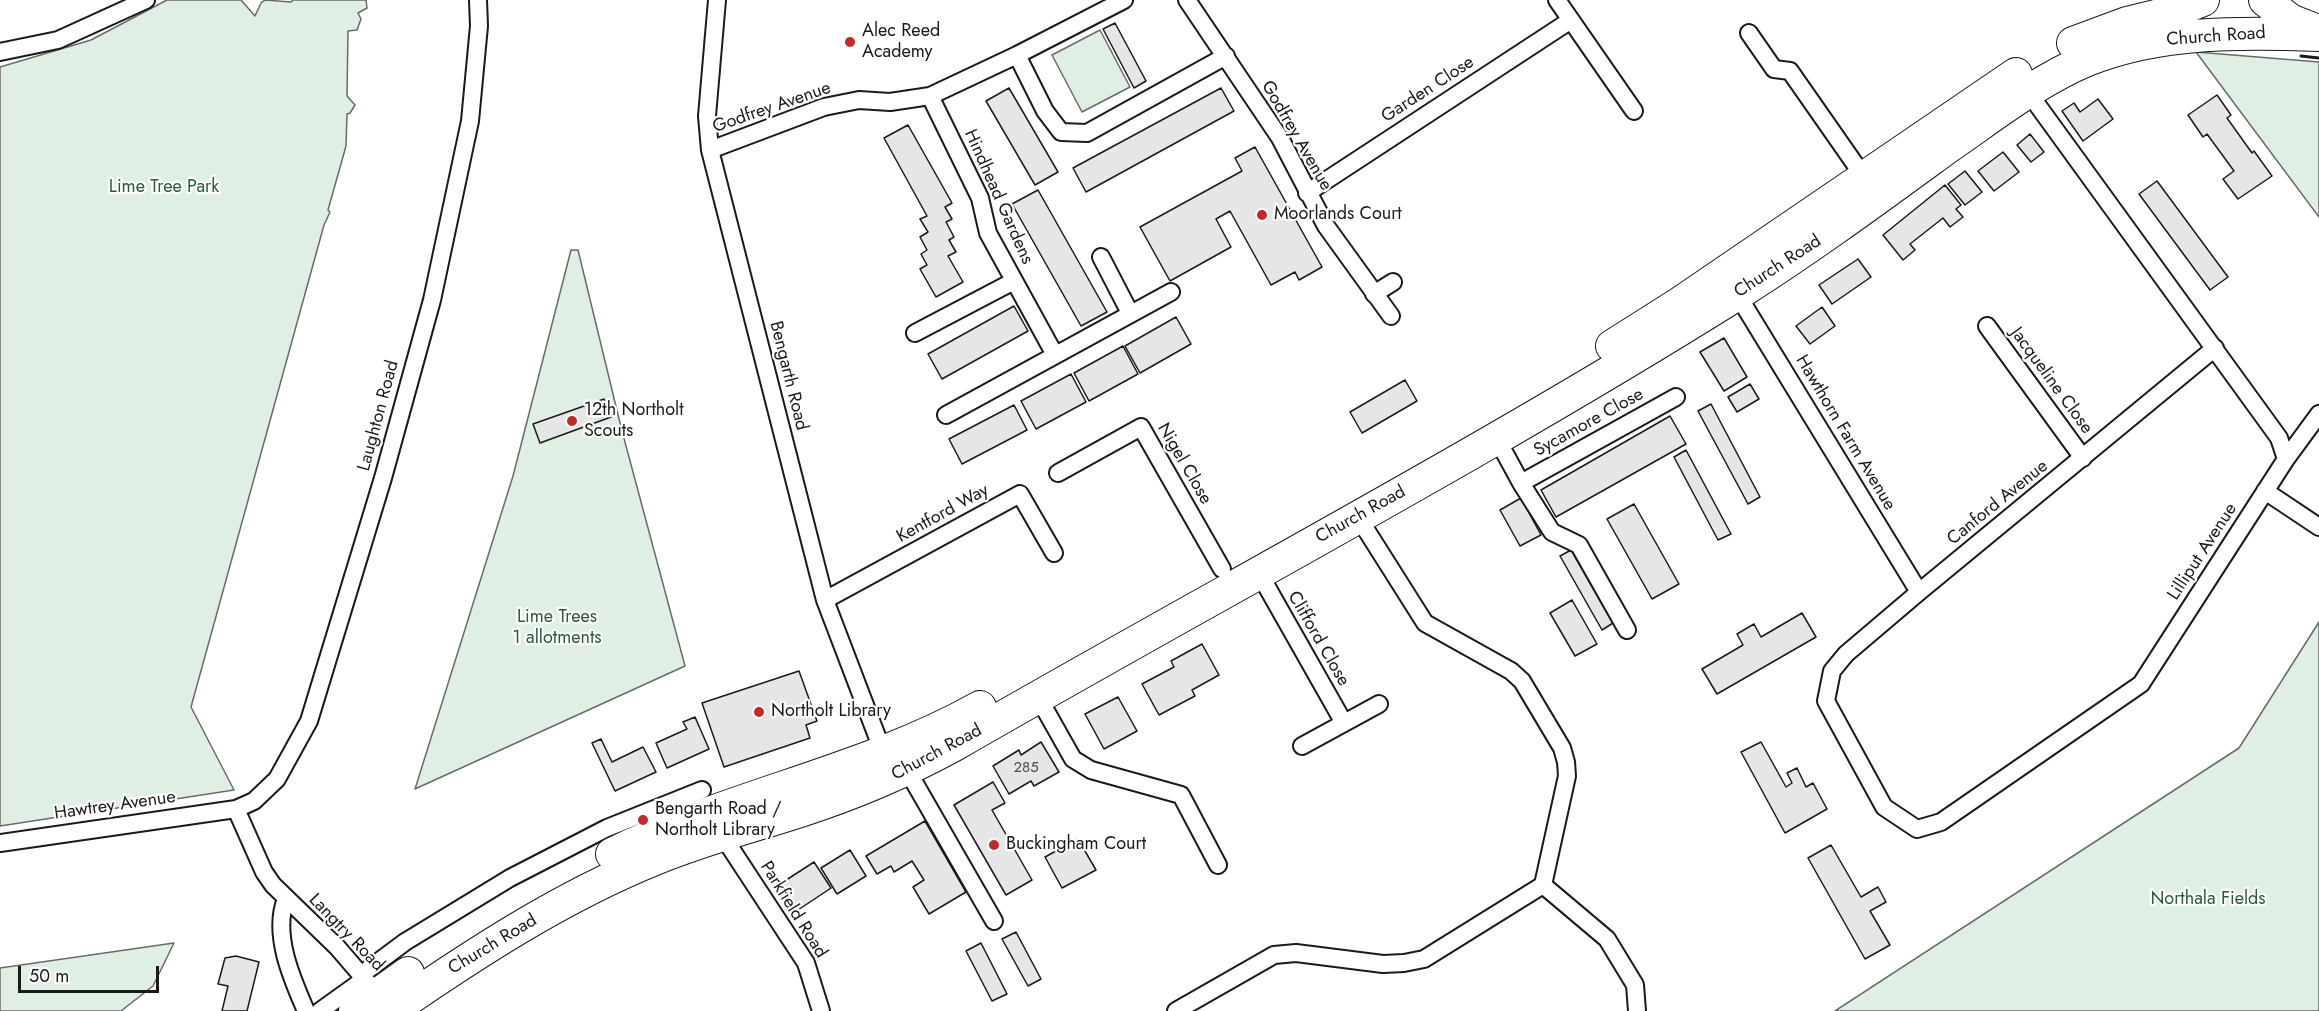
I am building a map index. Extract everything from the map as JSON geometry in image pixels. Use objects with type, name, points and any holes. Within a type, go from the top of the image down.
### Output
[{"type":"highway","name":"Church Road","points":[[372,998],[486,924],[566,877],[618,851],[709,813],[883,752],[946,725],[974,710],[1608,349],[1690,296],[1998,85],[2048,55],[2102,32],[2176,11],[2203,0]]},
{"type":"highway","points":[[2265,0],[2290,20],[2319,33]]},
{"type":"highway","name":"Church Road","points":[[372,998],[488,947],[576,896],[655,858],[799,812],[907,771],[1497,439],[1608,374],[1812,246],[2028,92],[2085,61],[2141,44],[2176,38],[2246,33],[2319,33]]},
{"type":"street","points":[[0,48],[58,40],[146,0]]},
{"type":"street","name":"Laughton Road","points":[[236,809],[254,801],[277,779],[309,721],[383,478],[432,300],[470,122],[479,26],[478,0]]},
{"type":"street","name":"Bengarth Road","points":[[717,0],[707,116],[710,150],[825,600],[883,752]]},
{"type":"street","name":"Godfrey Avenue","points":[[710,150],[824,107],[859,100],[890,102],[930,96],[1017,55],[1124,0]]},
{"type":"street","name":"Godfrey Avenue","points":[[1187,0],[1280,138],[1326,226],[1391,316]]},
{"type":"street","points":[[1557,0],[1635,111]]},
{"type":"street","name":"Garden Close","points":[[1307,192],[1571,20]]},
{"type":"street","points":[[1749,33],[1774,69],[1790,71],[1864,177]]},
{"type":"street","points":[[1017,55],[1045,111],[1060,132],[1087,133],[1226,56]]},
{"type":"street","points":[[2028,92],[2279,438],[2286,459]]},
{"type":"street","name":"Hindhead Gardens","points":[[930,96],[980,198],[988,233],[1056,355]]},
{"type":"street","points":[[1101,257],[1130,313]]},
{"type":"street","name":"Hindhead Gardens","points":[[915,333],[1014,281]]},
{"type":"street","points":[[1374,294],[1393,282]]},
{"type":"street","points":[[945,415],[1171,292]]},
{"type":"street","name":"Hawthorn Farm Avenue","points":[[1737,294],[1919,592]]},
{"type":"street","name":"Jacqueline Close","points":[[1988,326],[2083,458]]},
{"type":"street","name":"Canford Avenue","points":[[1826,701],[1832,671],[1846,654],[2215,348]]},
{"type":"street","name":"Sycamore Close","points":[[1521,483],[1676,397]]},
{"type":"street","name":"Lilliput Avenue","points":[[1826,701],[1884,807],[1917,829],[1941,822],[2141,684],[2286,459],[2319,414]]},
{"type":"street","name":"Nigel Close","points":[[1058,473],[1141,427],[1222,569]]},
{"type":"street","name":"Sycamore Close","points":[[1497,439],[1552,532],[1579,545],[1627,630]]},
{"type":"street","points":[[2265,491],[2319,527]]},
{"type":"street","name":"Kentford Way","points":[[825,600],[1020,494],[1054,553]]},
{"type":"street","points":[[1176,1011],[1274,956],[1296,953],[1383,964],[1424,959],[1543,885],[1567,776],[1562,748],[1522,681],[1512,671],[1425,623],[1358,517]]},
{"type":"street","name":"Clifford Close","points":[[1259,573],[1344,723]]},
{"type":"street","points":[[1038,697],[1073,759],[1091,770],[1181,795],[1218,865]]},
{"type":"street","points":[[1302,746],[1379,704]]},
{"type":"street","points":[[914,782],[994,921]]},
{"type":"street","name":"Church Road","points":[[320,1011],[358,983],[372,998],[405,942],[463,906],[554,854],[636,815],[702,790]]},
{"type":"street","name":"Hawtrey Avenue","points":[[0,843],[236,809]]},
{"type":"street","name":"Langtry Road","points":[[236,809],[264,872],[372,998]]},
{"type":"street","name":"Parkfield Road","points":[[722,835],[806,963],[820,1011]]},
{"type":"street","points":[[1543,885],[1607,939],[1635,985],[1637,1011]]},
{"type":"street","name":"Langtry Road","points":[[286,899],[281,921],[288,969],[306,1011]]},
{"type":"green space","name":"Lime Tree Park","points":[[167,0],[241,0],[255,16],[261,3],[265,0],[291,2],[293,0],[366,0],[367,8],[358,13],[361,19],[357,30],[348,31],[347,96],[355,105],[347,114],[346,146],[328,210],[330,212],[324,225],[191,707],[234,790],[0,826],[0,67],[91,40]]},
{"type":"green space","points":[[1100,30],[1130,87],[1082,112],[1052,55]]},
{"type":"green space","points":[[2196,52],[2319,62],[2319,217]]},
{"type":"green space","name":"Lime Trees 1 allotments","points":[[571,250],[578,250],[622,431],[685,666],[415,789],[513,476]]},
{"type":"green space","name":"Northala Fields","points":[[2319,622],[2319,1011],[1835,1011],[2239,748]]},
{"type":"green space","points":[[174,943],[153,986],[121,1011],[0,1011],[0,968]]},
{"type":"building","points":[[1115,23],[1146,81],[1134,88],[1103,29]]},
{"type":"building","points":[[1009,88],[1058,172],[1035,185],[986,101]]},
{"type":"building","points":[[1221,88],[1234,111],[1086,192],[1073,168]]},
{"type":"building","points":[[2217,95],[2231,115],[2227,118],[2272,176],[2238,199],[2223,179],[2234,171],[2207,134],[2203,137],[2188,115]]},
{"type":"building","points":[[2098,99],[2113,119],[2083,141],[2062,111],[2074,103],[2080,112]]},
{"type":"building","points":[[908,125],[952,203],[945,207],[952,219],[946,222],[954,237],[949,240],[956,252],[948,256],[963,282],[936,297],[920,269],[927,265],[921,254],[927,250],[920,237],[928,232],[920,219],[927,216],[884,138]]},
{"type":"building","points":[[2030,134],[2044,152],[2031,162],[2017,145]]},
{"type":"building","name":"Moorlands Court","points":[[1255,147],[1322,267],[1299,280],[1295,272],[1271,285],[1230,211],[1216,219],[1231,247],[1170,281],[1140,227],[1242,171],[1235,158]]},
{"type":"building","points":[[2003,152],[2019,172],[1994,191],[1978,171]]},
{"type":"building","points":[[1965,171],[1982,192],[1965,205],[1948,184]]},
{"type":"building","points":[[2157,181],[2228,277],[2210,290],[2139,194]]},
{"type":"building","points":[[1945,185],[1961,205],[1956,209],[1963,217],[1950,227],[1943,218],[1910,244],[1915,250],[1903,260],[1883,235]]},
{"type":"building","points":[[1038,190],[1107,312],[1081,326],[1012,204]]},
{"type":"building","points":[[1858,259],[1871,277],[1832,304],[1819,285]]},
{"type":"building","points":[[1014,306],[1028,331],[942,379],[928,354]]},
{"type":"building","points":[[1822,307],[1835,326],[1810,344],[1796,326]]},
{"type":"building","points":[[1176,317],[1191,344],[1140,373],[1125,346]]},
{"type":"building","points":[[1724,338],[1747,377],[1724,391],[1700,352]]},
{"type":"building","points":[[1123,346],[1138,374],[1089,401],[1074,373]]},
{"type":"building","points":[[1071,374],[1086,402],[1036,429],[1021,401]]},
{"type":"building","points":[[1405,380],[1417,401],[1362,433],[1350,412]]},
{"type":"building","points":[[1750,384],[1759,399],[1737,412],[1728,397]]},
{"type":"building","name":"12th Northolt Scouts","points":[[604,399],[611,417],[540,443],[533,424]]},
{"type":"building","points":[[1711,404],[1760,497],[1748,504],[1698,411]]},
{"type":"building","points":[[1014,405],[1027,430],[962,464],[949,439]]},
{"type":"building","points":[[1670,416],[1686,444],[1556,517],[1541,490]]},
{"type":"building","points":[[1686,450],[1731,534],[1718,540],[1674,457]]},
{"type":"building","points":[[1521,498],[1541,535],[1520,546],[1500,510]]},
{"type":"building","points":[[1634,504],[1679,584],[1652,599],[1607,519]]},
{"type":"building","points":[[1571,550],[1613,623],[1602,630],[1560,556]]},
{"type":"building","points":[[1572,600],[1597,644],[1575,656],[1550,613]]},
{"type":"building","points":[[1802,613],[1816,637],[1717,694],[1702,669],[1743,645],[1737,634],[1754,624],[1761,637]]},
{"type":"building","points":[[1202,644],[1219,675],[1192,690],[1195,696],[1159,715],[1142,684],[1174,667],[1171,661]]},
{"type":"building","name":"Northolt Library","points":[[799,671],[817,721],[806,725],[810,738],[724,767],[702,703]]},
{"type":"building","points":[[1118,697],[1137,731],[1104,749],[1085,714]]},
{"type":"building","points":[[695,717],[709,749],[667,768],[656,743],[687,729],[683,722]]},
{"type":"building","points":[[601,739],[612,762],[643,747],[656,772],[615,791],[592,743]]},
{"type":"building","points":[[1041,742],[1059,772],[1034,786],[1031,781],[1009,794],[993,766],[1019,750],[1021,755]]},
{"type":"building","points":[[1761,742],[1786,787],[1792,783],[1787,773],[1797,768],[1806,787],[1813,783],[1827,809],[1785,833],[1741,752]]},
{"type":"building","name":"Buckingham Court","points":[[993,782],[1005,803],[992,810],[1032,880],[1006,895],[954,805]]},
{"type":"building","points":[[925,821],[966,892],[929,914],[913,887],[924,880],[912,861],[894,872],[891,866],[877,874],[866,856]]},
{"type":"building","points":[[1078,839],[1096,870],[1062,888],[1045,857]]},
{"type":"building","points":[[1831,845],[1861,897],[1878,887],[1886,902],[1870,911],[1890,945],[1865,959],[1808,858]]},
{"type":"building","points":[[850,850],[866,876],[837,894],[821,868]]},
{"type":"building","points":[[814,862],[831,888],[795,912],[777,886]]},
{"type":"building","points":[[1016,932],[1041,979],[1028,986],[1002,939]]},
{"type":"building","points":[[981,943],[1007,994],[992,1001],[966,951]]},
{"type":"building","points":[[236,956],[259,962],[247,1011],[222,1011],[228,986],[218,984],[225,958]]},
{"type":"wall","points":[[2301,56],[2319,58]]},
{"type":"place","name":"Alec Reed Academy","points":[[850,42]]},
{"type":"place","name":"Moorlands Court","points":[[1262,215]]},
{"type":"place","name":"12th Northolt Scouts","points":[[572,421]]},
{"type":"place","name":"Northolt Library","points":[[759,712]]},
{"type":"place","name":"Bengarth Road / Northolt Library","points":[[643,820]]},
{"type":"place","name":"Buckingham Court","points":[[994,845]]}]
